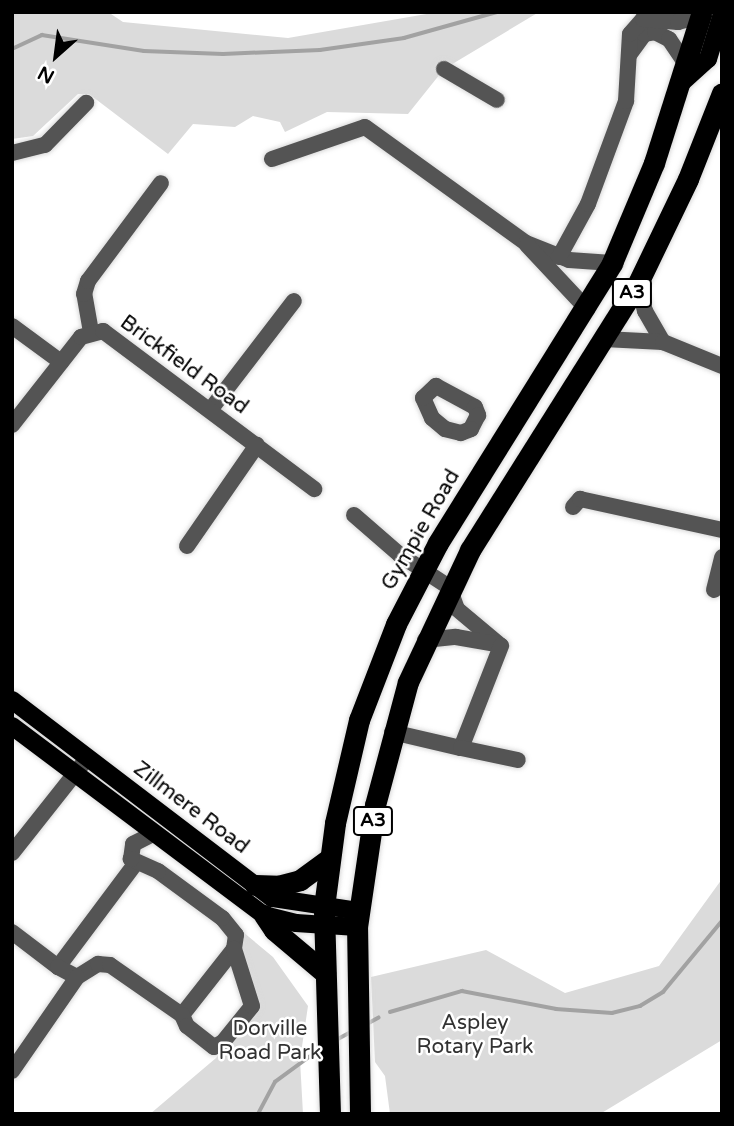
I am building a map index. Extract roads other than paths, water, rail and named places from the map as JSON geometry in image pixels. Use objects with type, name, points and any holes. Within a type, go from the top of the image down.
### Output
[{"type":"highway","name":"Gympie Road","points":[[330,1114],[324,916],[329,859],[359,720],[388,642],[424,569],[587,309],[612,263],[646,185],[679,85],[708,14]]},
{"type":"highway","name":"A3","points":[[360,1114],[355,988],[358,919],[392,732],[425,640],[449,587],[638,283],[718,111],[722,93]]},
{"type":"highway","points":[[255,885],[292,883],[312,875],[329,859]]},
{"type":"highway","points":[[264,915],[274,930],[325,973]]},
{"type":"main road","points":[[679,85],[708,59],[708,14]]},
{"type":"main road","name":"Zillmere Road","points":[[12,700],[255,885],[284,903],[324,916]]},
{"type":"main road","name":"Zillmere Road","points":[[12,726],[264,915],[358,919]]},
{"type":"street","points":[[559,257],[588,204],[626,101],[628,40],[643,19],[678,22],[708,14]]},
{"type":"street","points":[[629,55],[644,34],[655,32],[669,39],[687,64]]},
{"type":"street","points":[[444,69],[497,100]]},
{"type":"street","points":[[12,153],[45,145],[86,103]]},
{"type":"street","points":[[272,159],[365,127],[526,243],[587,309]]},
{"type":"street","points":[[92,332],[84,294],[88,281],[161,183]]},
{"type":"street","points":[[526,243],[559,257],[612,263]]},
{"type":"street","points":[[638,283],[645,311],[663,342]]},
{"type":"street","points":[[211,410],[294,302]]},
{"type":"street","points":[[12,326],[61,362]]},
{"type":"street","name":"Brickfield Road","points":[[12,425],[81,337],[103,331],[118,339],[314,489]]},
{"type":"street","points":[[604,339],[663,342],[722,366]]},
{"type":"street","points":[[187,546],[257,445]]},
{"type":"street","points":[[573,507],[580,499],[722,530]]},
{"type":"street","points":[[354,515],[449,587],[457,610],[502,646]]},
{"type":"street","points":[[714,590],[722,557]]},
{"type":"street","points":[[425,640],[456,638],[502,646]]},
{"type":"street","points":[[461,748],[502,646]]},
{"type":"street","points":[[392,732],[518,760]]},
{"type":"street","points":[[12,853],[88,757]]},
{"type":"street","points":[[135,864],[131,849],[157,837],[173,823]]},
{"type":"street","points":[[12,1070],[77,977],[98,964],[110,965],[182,1015],[187,1026],[214,1047],[251,1006],[234,949],[236,935],[222,918],[158,870],[135,864]]},
{"type":"street","points":[[58,967],[135,864]]},
{"type":"street","points":[[12,932],[58,967],[77,977]]},
{"type":"street","points":[[182,1015],[234,949]]},
{"type":"waterway","points":[[12,49],[42,35],[144,51],[223,54],[320,50],[404,38],[497,12]]},
{"type":"waterway","points":[[390,1012],[462,991],[556,1009],[612,1013],[640,1006],[663,992],[722,921]]},
{"type":"waterway","points":[[367,1024],[378,1018]]},
{"type":"waterway","points":[[336,1040],[351,1032]]},
{"type":"waterway","points":[[258,1114],[275,1082],[320,1049]]},
{"type":"park label","name":"Aspley Rotary Park","points":[[475,1035]]},
{"type":"park label","name":"Dorville Road Park","points":[[270,1041]]}]
